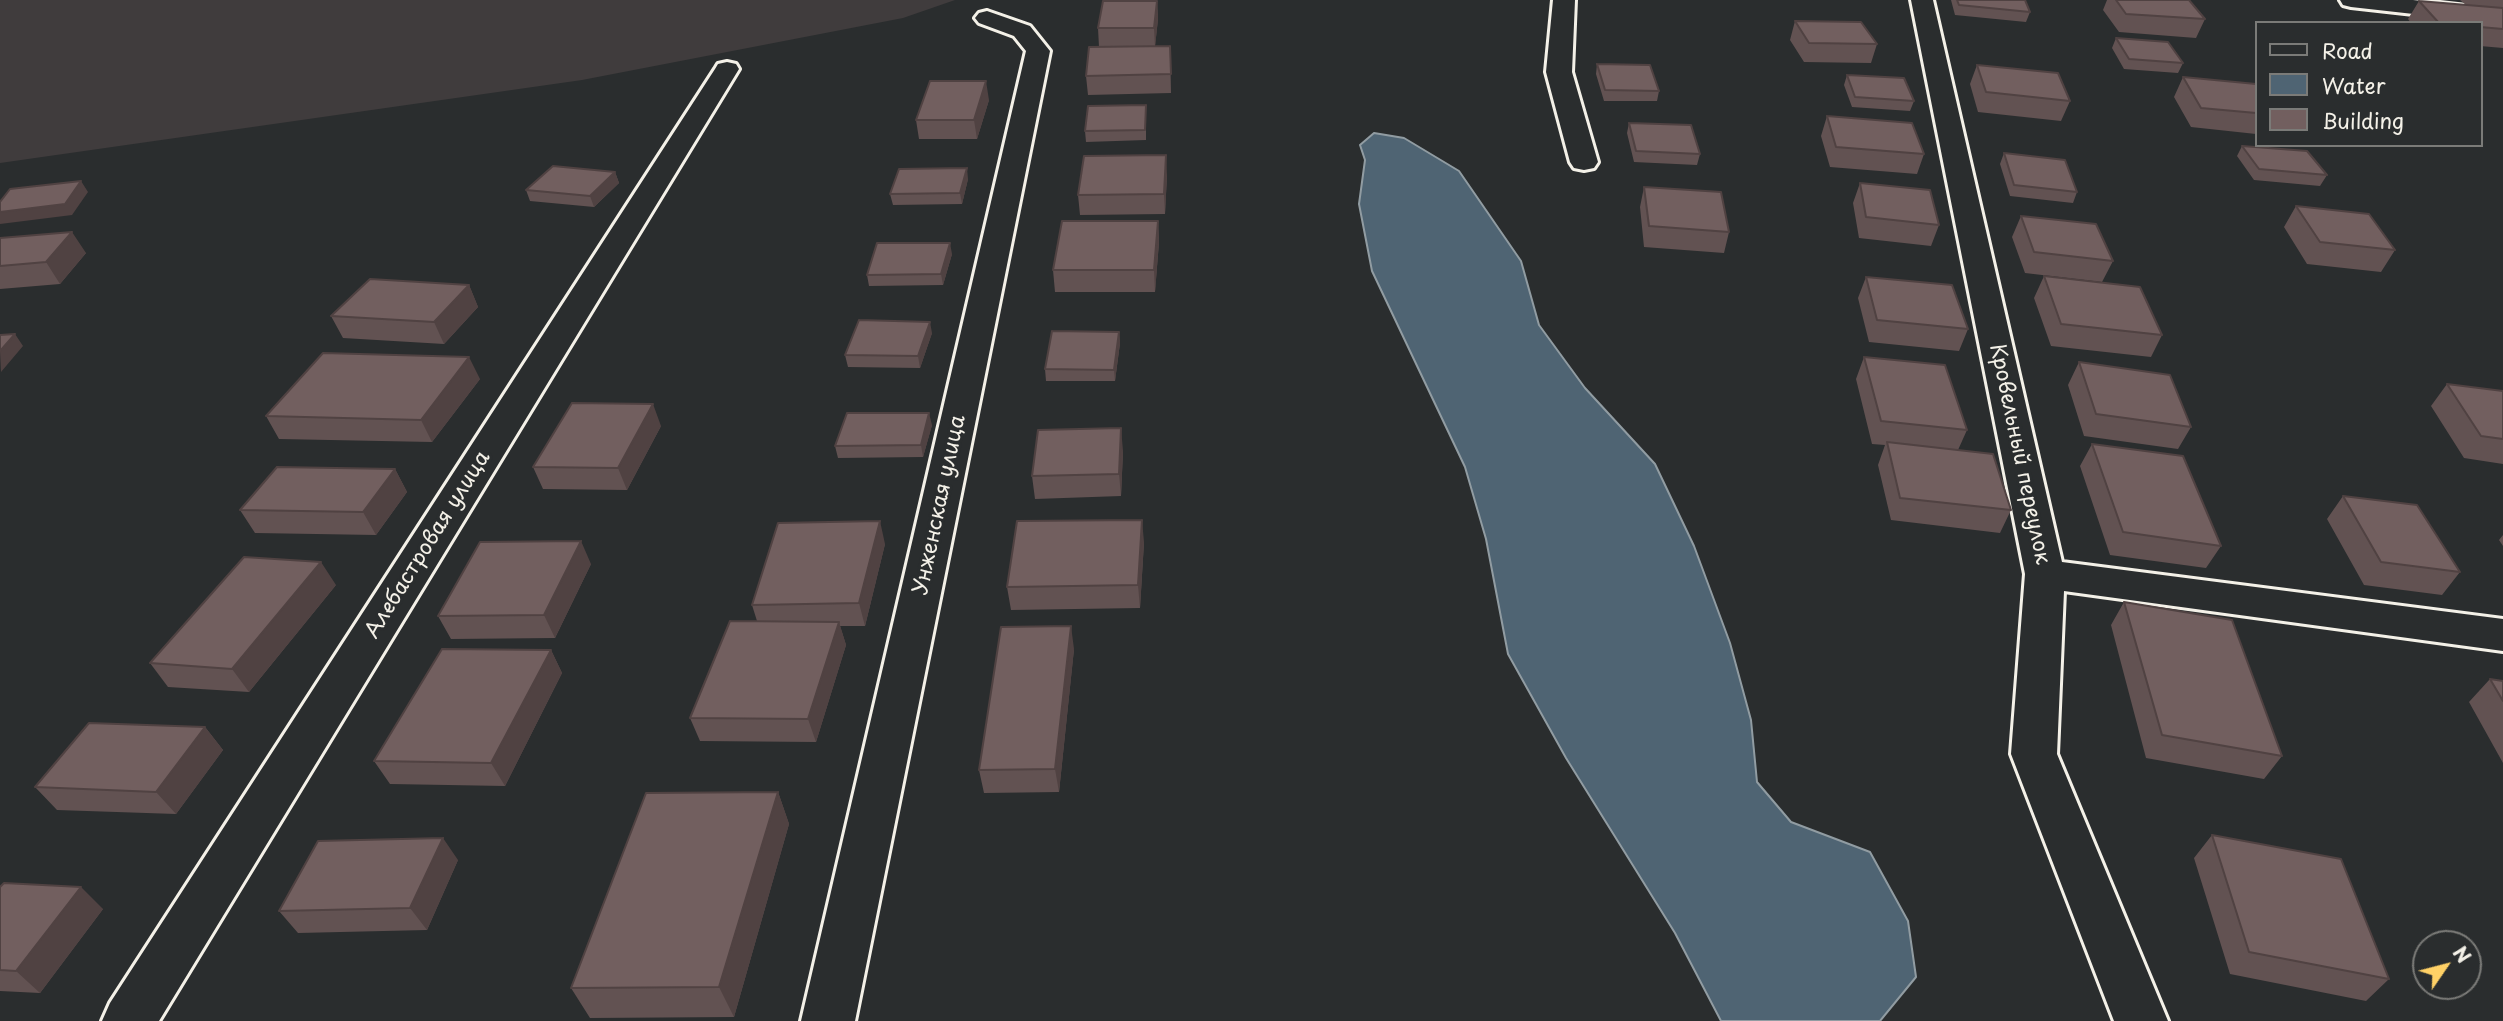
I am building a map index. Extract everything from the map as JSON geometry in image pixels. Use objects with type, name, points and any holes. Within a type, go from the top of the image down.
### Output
[{"type":"street","points":[[1564,0],[1559,72],[1584,162]]},
{"type":"street","name":"Кровельный переулок","points":[[1922,0],[2045,573],[2034,754],[2141,1021]]},
{"type":"street","points":[[2351,0],[2503,17]]},
{"type":"street","name":"Унженская улица","points":[[828,1021],[1038,51],[1022,31],[987,18]]},
{"type":"street","name":"Алебастровая улица","points":[[129,1021],[727,69]]},
{"type":"street","points":[[2045,573],[2503,635]]},
{"type":"shaded area","points":[[0,0],[955,0],[903,18],[582,80],[0,163]]},
{"type":"water","points":[[1374,133],[1404,138],[1459,171],[1521,261],[1539,325],[1585,388],[1655,464],[1694,546],[1730,643],[1751,720],[1757,782],[1791,822],[1870,852],[1908,921],[1916,977],[1880,1021],[1721,1021],[1675,933],[1566,758],[1508,654],[1486,539],[1465,467],[1372,271],[1359,204],[1365,160],[1360,145]]},
{"type":"building","points":[[1957,0],[2025,0],[2030,12],[1959,5]]},
{"type":"building","points":[[2116,0],[2189,0],[2205,19],[2126,14]]},
{"type":"building","points":[[1103,1],[1157,1],[1154,28],[1098,28]]},
{"type":"building","points":[[2419,1],[2503,8],[2503,29],[2482,27],[2482,21],[2437,21]]},
{"type":"building","points":[[1795,21],[1861,22],[1877,44],[1809,43]]},
{"type":"building","points":[[2116,38],[2168,42],[2183,63],[2129,59]]},
{"type":"building","points":[[1170,46],[1171,74],[1086,76],[1089,47]]},
{"type":"building","points":[[1597,64],[1650,65],[1659,91],[1605,90]]},
{"type":"building","points":[[1977,65],[2058,73],[2070,101],[1986,92]]},
{"type":"building","points":[[1847,75],[1904,78],[1914,101],[1855,97]]},
{"type":"building","points":[[2183,77],[2254,84],[2254,113],[2201,108]]},
{"type":"building","points":[[930,81],[986,81],[974,120],[916,120]]},
{"type":"building","points":[[1146,105],[1145,130],[1085,131],[1088,106]]},
{"type":"building","points":[[1827,116],[1912,123],[1924,154],[1836,147]]},
{"type":"building","points":[[1629,123],[1691,125],[1700,154],[1636,151]]},
{"type":"building","points":[[2242,146],[2307,151],[2327,175],[2259,169]]},
{"type":"building","points":[[2004,153],[2065,160],[2077,192],[2014,185]]},
{"type":"building","points":[[1166,155],[1164,194],[1078,195],[1084,156]]},
{"type":"building","points":[[553,166],[615,172],[590,196],[526,190]]},
{"type":"building","points":[[967,168],[960,193],[890,194],[899,169]]},
{"type":"building","points":[[81,181],[65,204],[0,212],[0,202],[10,189]]},
{"type":"building","points":[[1860,183],[1930,190],[1939,225],[1866,217]]},
{"type":"building","points":[[1644,187],[1721,192],[1729,232],[1649,226]]},
{"type":"building","points":[[2296,206],[2369,214],[2395,250],[2320,242]]},
{"type":"building","points":[[2021,216],[2096,224],[2113,261],[2034,252]]},
{"type":"building","points":[[1062,221],[1158,221],[1154,270],[1053,270]]},
{"type":"building","points":[[72,232],[46,262],[0,266],[0,238]]},
{"type":"building","points":[[877,243],[950,243],[941,274],[867,275]]},
{"type":"building","points":[[2044,276],[2140,287],[2162,335],[2061,324]]},
{"type":"building","points":[[1866,277],[1952,285],[1968,329],[1877,320]]},
{"type":"building","points":[[370,279],[469,285],[434,322],[331,316]]},
{"type":"building","points":[[859,320],[930,322],[918,356],[845,355]]},
{"type":"building","points":[[1052,331],[1119,332],[1114,370],[1045,369]]},
{"type":"building","points":[[15,334],[0,351],[0,335]]},
{"type":"building","points":[[323,353],[469,357],[421,420],[266,416]]},
{"type":"building","points":[[1864,357],[1945,365],[1967,430],[1881,421]]},
{"type":"building","points":[[2079,362],[2170,375],[2191,427],[2096,414]]},
{"type":"building","points":[[2447,384],[2503,391],[2503,439],[2481,436]]},
{"type":"building","points":[[572,403],[653,404],[618,468],[533,467]]},
{"type":"building","points":[[847,413],[929,413],[921,445],[835,446]]},
{"type":"building","points":[[1121,428],[1119,474],[1032,476],[1038,430]]},
{"type":"building","points":[[1887,442],[1993,454],[2011,510],[1900,498]]},
{"type":"building","points":[[2092,444],[2183,456],[2221,546],[2123,532]]},
{"type":"building","points":[[277,467],[395,469],[363,512],[240,510]]},
{"type":"building","points":[[2343,496],[2417,505],[2460,572],[2381,562]]},
{"type":"building","points":[[1142,520],[1138,585],[1007,587],[1017,521]]},
{"type":"building","points":[[880,521],[859,603],[752,605],[778,523]]},
{"type":"building","points":[[581,541],[544,615],[438,616],[480,542]]},
{"type":"building","points":[[244,557],[321,562],[232,669],[150,663]]},
{"type":"building","points":[[2124,602],[2232,620],[2282,756],[2162,735]]},
{"type":"building","points":[[730,621],[839,622],[808,719],[690,718]]},
{"type":"building","points":[[1071,626],[1055,769],[979,770],[1001,627]]},
{"type":"building","points":[[442,649],[551,650],[491,763],[374,761]]},
{"type":"building","points":[[2490,679],[2503,681],[2503,701]]},
{"type":"building","points":[[89,723],[205,727],[156,792],[35,787]]},
{"type":"building","points":[[778,792],[719,987],[571,988],[646,793]]},
{"type":"building","points":[[2212,835],[2341,859],[2389,979],[2249,952]]},
{"type":"building","points":[[443,838],[410,908],[279,911],[318,841]]},
{"type":"building","points":[[4,883],[81,887],[16,971],[0,970],[0,887]]}]
